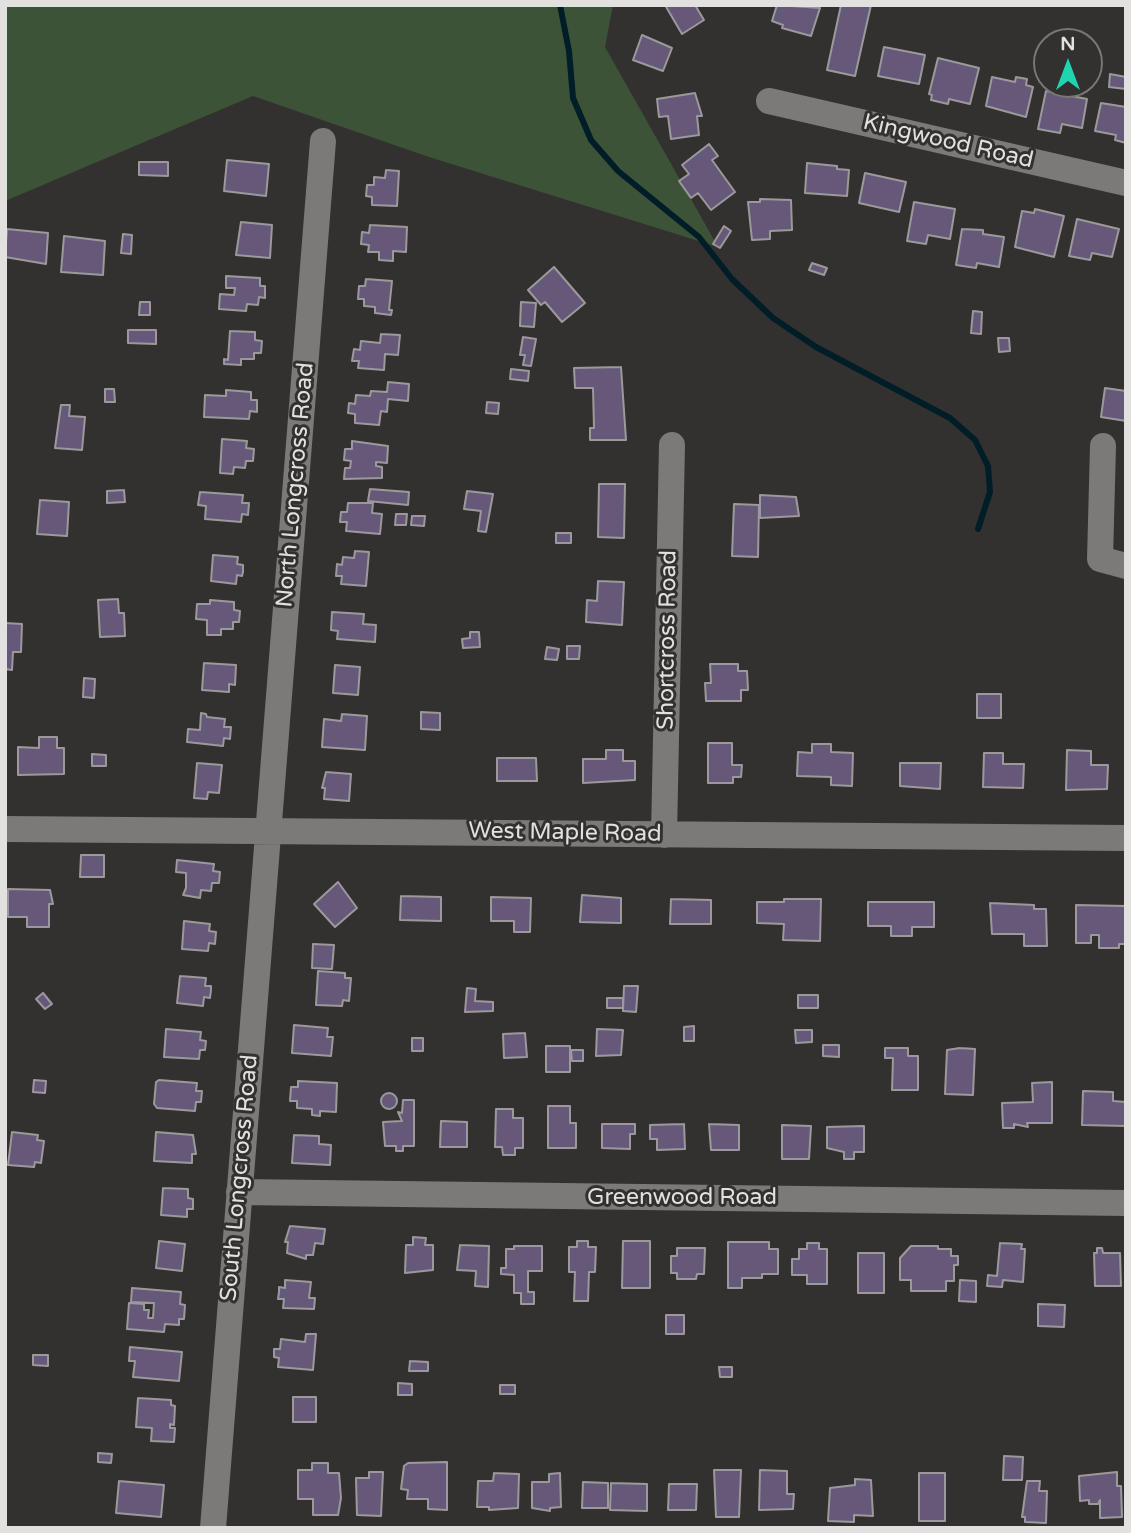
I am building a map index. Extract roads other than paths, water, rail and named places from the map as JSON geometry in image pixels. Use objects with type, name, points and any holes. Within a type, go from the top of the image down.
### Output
[{"type":"street","name":"Kingwood Road","points":[[769,101],[1126,183]]},
{"type":"street","name":"North Longcross Road","points":[[269,829],[323,141]]},
{"type":"street","name":"Shortcross Road","points":[[664,835],[672,445]]},
{"type":"street","points":[[1103,446],[1100,559],[1126,566]]},
{"type":"street","name":"West Maple Road","points":[[5,829],[269,829],[1126,838]]},
{"type":"street","name":"South Longcross Road","points":[[213,1528],[269,829]]},
{"type":"street","name":"Greenwood Road","points":[[239,1192],[1126,1203]]},
{"type":"waterway","points":[[560,5],[569,51],[573,98],[591,140],[618,171],[699,237],[732,279],[773,318],[816,347],[950,418],[975,440],[988,466],[990,492],[978,529]]}]
